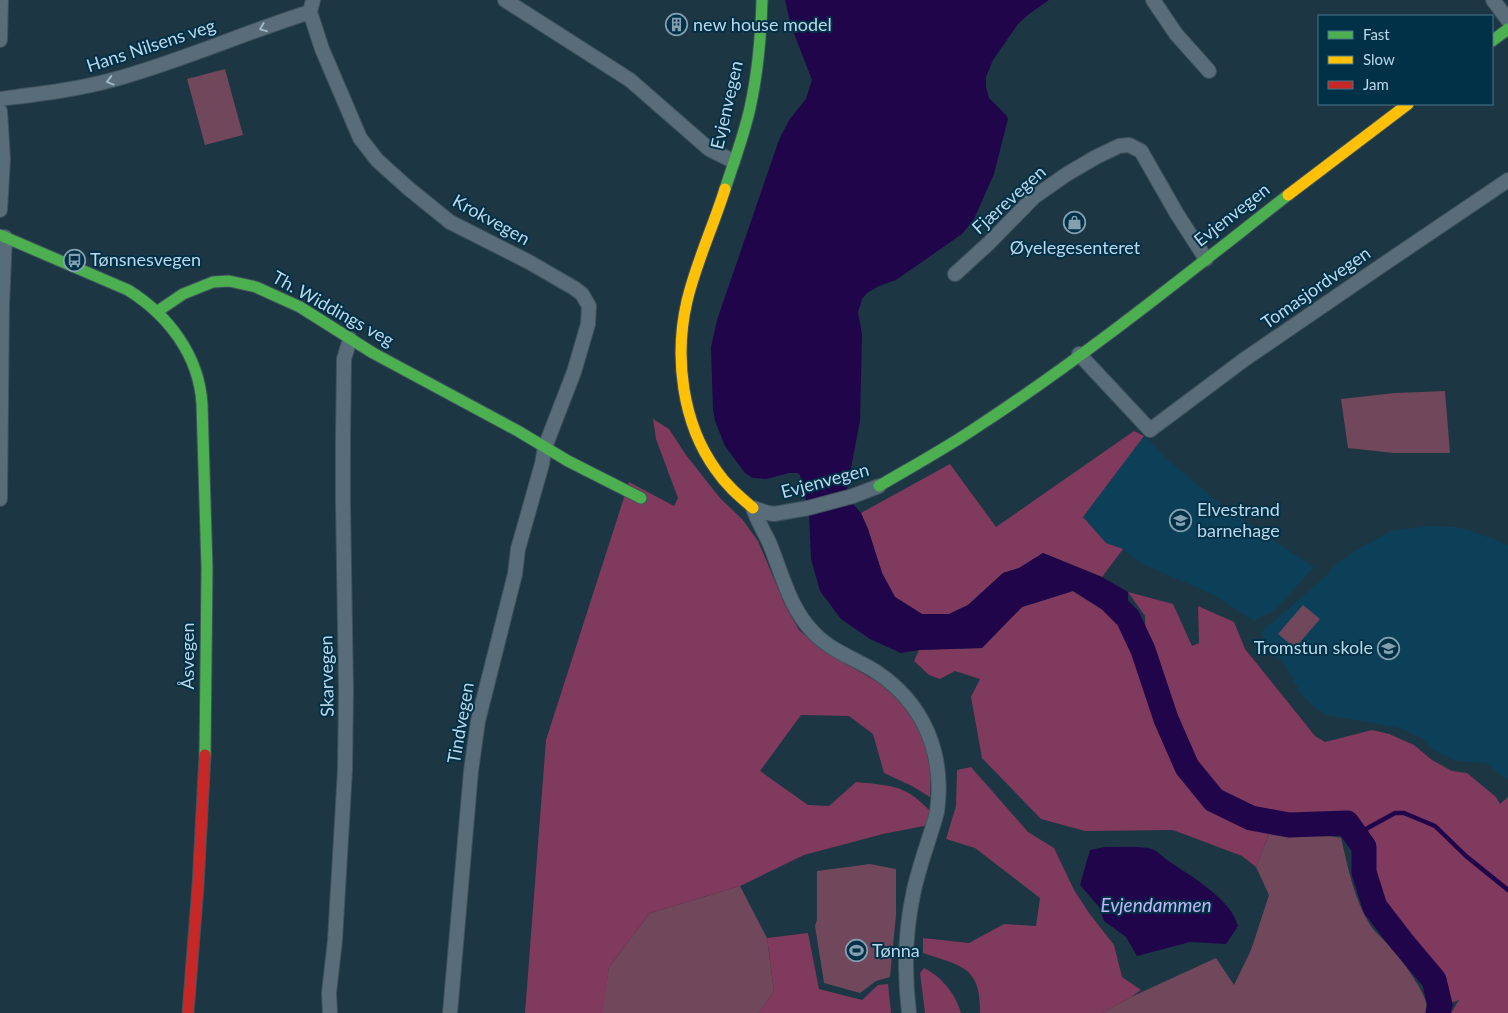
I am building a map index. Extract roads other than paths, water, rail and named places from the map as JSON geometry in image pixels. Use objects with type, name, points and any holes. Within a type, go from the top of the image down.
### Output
[{"type":"street","points":[[0,40],[2,0]]},
{"type":"street","points":[[506,0],[593,58],[630,80],[709,149],[733,161]]},
{"type":"street","name":"Evjenvegen","points":[[762,0],[760,41],[752,95],[745,125],[687,303],[682,330],[682,368],[687,403],[698,440],[718,474],[731,489],[753,508],[768,514],[808,508],[853,496],[879,486],[997,415],[1171,288],[1206,258],[1329,162],[1407,105]]},
{"type":"street","points":[[1153,0],[1176,34],[1209,71]]},
{"type":"street","points":[[1493,0],[1508,20]]},
{"type":"street","name":"Hans Nilsens veg","points":[[0,99],[77,89],[112,80],[197,53],[276,23],[311,6]]},
{"type":"street","name":"Krokvegen","points":[[311,6],[322,49],[356,131],[362,143],[377,160],[450,222],[534,265],[578,291],[586,300],[590,312],[586,332],[569,386],[545,446]]},
{"type":"street","points":[[1493,40],[1508,29]]},
{"type":"street","points":[[0,111],[3,159],[0,210]]},
{"type":"street","name":"Fjærevegen","points":[[955,274],[1042,191],[1096,157],[1115,147],[1124,145],[1133,146],[1140,151],[1177,214],[1206,258]]},
{"type":"street","name":"Tomasjordvegen","points":[[1079,354],[1150,430],[1246,359],[1508,180]]},
{"type":"street","points":[[0,499],[3,236],[128,290],[158,312]]},
{"type":"street","name":"Th. Widdings veg","points":[[158,312],[175,298],[204,285],[220,281],[238,282],[256,287],[283,299],[350,339],[545,446],[575,465],[641,498]]},
{"type":"street","name":"Åsvegen","points":[[158,312],[174,330],[186,349],[196,372],[202,400],[207,654],[200,846],[188,1013]]},
{"type":"street","name":"Skarvegen","points":[[330,1013],[329,993],[345,762],[344,359],[350,339]]},
{"type":"street","name":"Tindvegen","points":[[450,1013],[474,740],[515,574],[518,549],[542,464],[545,446]]},
{"type":"street","points":[[753,508],[794,606],[801,618],[826,645],[874,671],[901,692],[916,709],[933,746],[938,776],[938,799],[935,819],[914,891],[908,927],[906,976],[909,1013]]},
{"type":"water","points":[[785,0],[1049,0],[1018,24],[993,60],[986,77],[989,98],[1008,119],[994,174],[974,219],[962,234],[896,280],[879,286],[867,293],[862,299],[858,312],[862,334],[860,421],[847,489],[851,502],[861,513],[882,573],[895,597],[922,614],[949,614],[968,605],[1003,573],[1019,568],[1043,553],[1102,577],[1128,592],[1128,618],[1125,624],[1073,591],[1022,607],[982,648],[919,650],[901,653],[870,639],[841,619],[820,591],[811,559],[809,512],[800,475],[798,473],[789,473],[766,479],[753,478],[745,473],[725,446],[715,421],[713,410],[711,347],[717,320],[779,140],[789,120],[806,99],[812,80],[791,26]]},
{"type":"water","name":"Evjendammen","points":[[1105,847],[1151,849],[1210,890],[1228,907],[1238,926],[1226,944],[1190,942],[1137,956],[1126,937],[1104,921],[1099,907],[1080,885],[1090,850]]},
{"type":"waterway","points":[[1103,593],[1128,618],[1143,650],[1166,719],[1187,767],[1214,800],[1251,818],[1289,825],[1347,823],[1364,847],[1364,872],[1375,907],[1434,980],[1440,1005],[1438,1013]]},
{"type":"waterway","points":[[1355,835],[1395,813],[1404,813],[1435,826],[1466,856],[1508,890]]},
{"type":"place","name":"new house model","points":[[677,25]]},
{"type":"place","name":"Øyelegesenteret","points":[[1075,223]]},
{"type":"place","name":"Tønsnesvegen","points":[[74,260]]},
{"type":"place","name":"Elvestrand barnehage","points":[[1181,520]]},
{"type":"place","name":"Tromstun skole","points":[[1389,648]]},
{"type":"place","name":"Tønna","points":[[856,951]]}]
